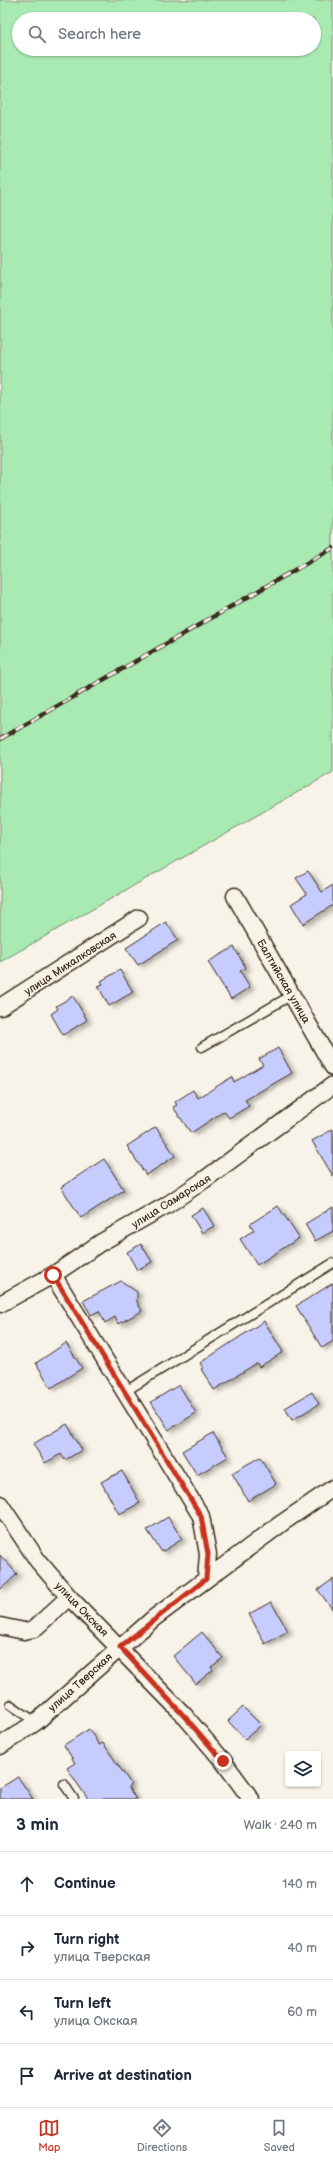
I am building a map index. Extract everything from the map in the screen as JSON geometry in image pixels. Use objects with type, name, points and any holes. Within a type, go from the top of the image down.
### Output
[{"type":"street","name":"Балтийская улица","points":[[235,896],[333,1066]]},
{"type":"street","name":"улица Михалковская","points":[[0,1007],[139,918]]},
{"type":"street","name":"улица Самарская","points":[[0,1304],[53,1275],[100,1243],[167,1205],[204,1180],[333,1085]]},
{"type":"street","points":[[53,1275],[126,1391],[201,1516],[208,1554],[206,1579]]},
{"type":"street","name":"улица Тверская","points":[[0,1746],[36,1722],[120,1647],[206,1579],[333,1488]]},
{"type":"street","name":"улица Окская","points":[[0,1504],[38,1561],[69,1597],[120,1647],[184,1716],[223,1761],[251,1799]]},
{"type":"street","points":[[0,1626],[24,1631],[34,1629],[69,1597]]},
{"type":"lane","points":[[202,1048],[292,995]]},
{"type":"lane","points":[[126,1391],[333,1263]]},
{"type":"lane","points":[[11,1705],[36,1722]]},
{"type":"lane","points":[[64,1784],[74,1799]]},
{"type":"green space","points":[[0,0],[333,0],[333,772],[0,962]]},
{"type":"building","points":[[308,871],[322,892],[333,885],[333,905],[303,924],[291,904],[307,894],[296,878]]},
{"type":"building","points":[[166,922],[178,940],[138,965],[126,948]]},
{"type":"building","points":[[234,947],[246,968],[240,971],[250,987],[231,999],[208,962]]},
{"type":"building","points":[[120,970],[133,992],[109,1006],[98,986],[103,984],[101,981]]},
{"type":"building","points":[[73,996],[87,1020],[63,1035],[51,1014],[58,1009],[56,1006]]},
{"type":"building","points":[[278,1048],[292,1073],[245,1100],[249,1106],[229,1118],[224,1111],[191,1133],[173,1107],[177,1105],[175,1102],[193,1090],[198,1098],[232,1077],[234,1082],[263,1065],[259,1059]]},
{"type":"building","points":[[156,1127],[175,1156],[146,1175],[127,1146]]},
{"type":"building","points":[[333,1129],[333,1176],[312,1141]]},
{"type":"building","points":[[104,1159],[124,1190],[81,1218],[61,1187]]},
{"type":"building","points":[[278,1206],[299,1238],[257,1265],[240,1239],[254,1230],[250,1224]]},
{"type":"building","points":[[333,1207],[333,1231],[315,1241],[305,1224]]},
{"type":"building","points":[[203,1208],[214,1226],[202,1233],[191,1215]]},
{"type":"building","points":[[141,1244],[152,1262],[137,1270],[127,1252]]},
{"type":"building","points":[[121,1281],[137,1292],[137,1302],[142,1311],[118,1324],[115,1317],[105,1323],[99,1311],[91,1315],[83,1301]]},
{"type":"building","points":[[333,1283],[333,1341],[322,1348],[296,1306]]},
{"type":"building","points":[[264,1321],[283,1352],[259,1367],[257,1363],[214,1390],[201,1369],[203,1368],[200,1363]]},
{"type":"building","points":[[66,1343],[82,1368],[51,1388],[36,1363]]},
{"type":"building","points":[[179,1385],[196,1413],[169,1430],[151,1402]]},
{"type":"building","points":[[312,1392],[319,1404],[292,1420],[285,1408]]},
{"type":"building","points":[[67,1424],[82,1450],[65,1460],[61,1454],[45,1463],[33,1444]]},
{"type":"building","points":[[213,1433],[228,1457],[197,1475],[182,1451]]},
{"type":"building","points":[[260,1457],[276,1484],[248,1501],[232,1473]]},
{"type":"building","points":[[122,1471],[140,1503],[119,1514],[101,1482]]},
{"type":"building","points":[[168,1517],[182,1539],[162,1552],[147,1530]]},
{"type":"building","points":[[0,1555],[17,1574],[0,1590]]},
{"type":"building","points":[[333,1579],[333,1610],[318,1590]]},
{"type":"building","points":[[271,1602],[288,1631],[265,1644],[249,1614]]},
{"type":"building","points":[[202,1632],[223,1658],[211,1667],[213,1670],[196,1684],[173,1656]]},
{"type":"building","points":[[243,1707],[261,1725],[245,1739],[228,1721]]},
{"type":"building","points":[[89,1729],[99,1745],[103,1743],[131,1784],[128,1787],[136,1799],[88,1799],[79,1786],[67,1768],[75,1763],[64,1745]]},
{"type":"building","points":[[18,1777],[33,1799],[0,1799],[0,1788]]},
{"type":"railway","points":[[0,739],[333,548]]},
{"type":"route","points":[[53,1275],[126,1391],[201,1516],[206,1535],[208,1554],[206,1579],[154,1618],[120,1647],[184,1716],[223,1761]]}]
